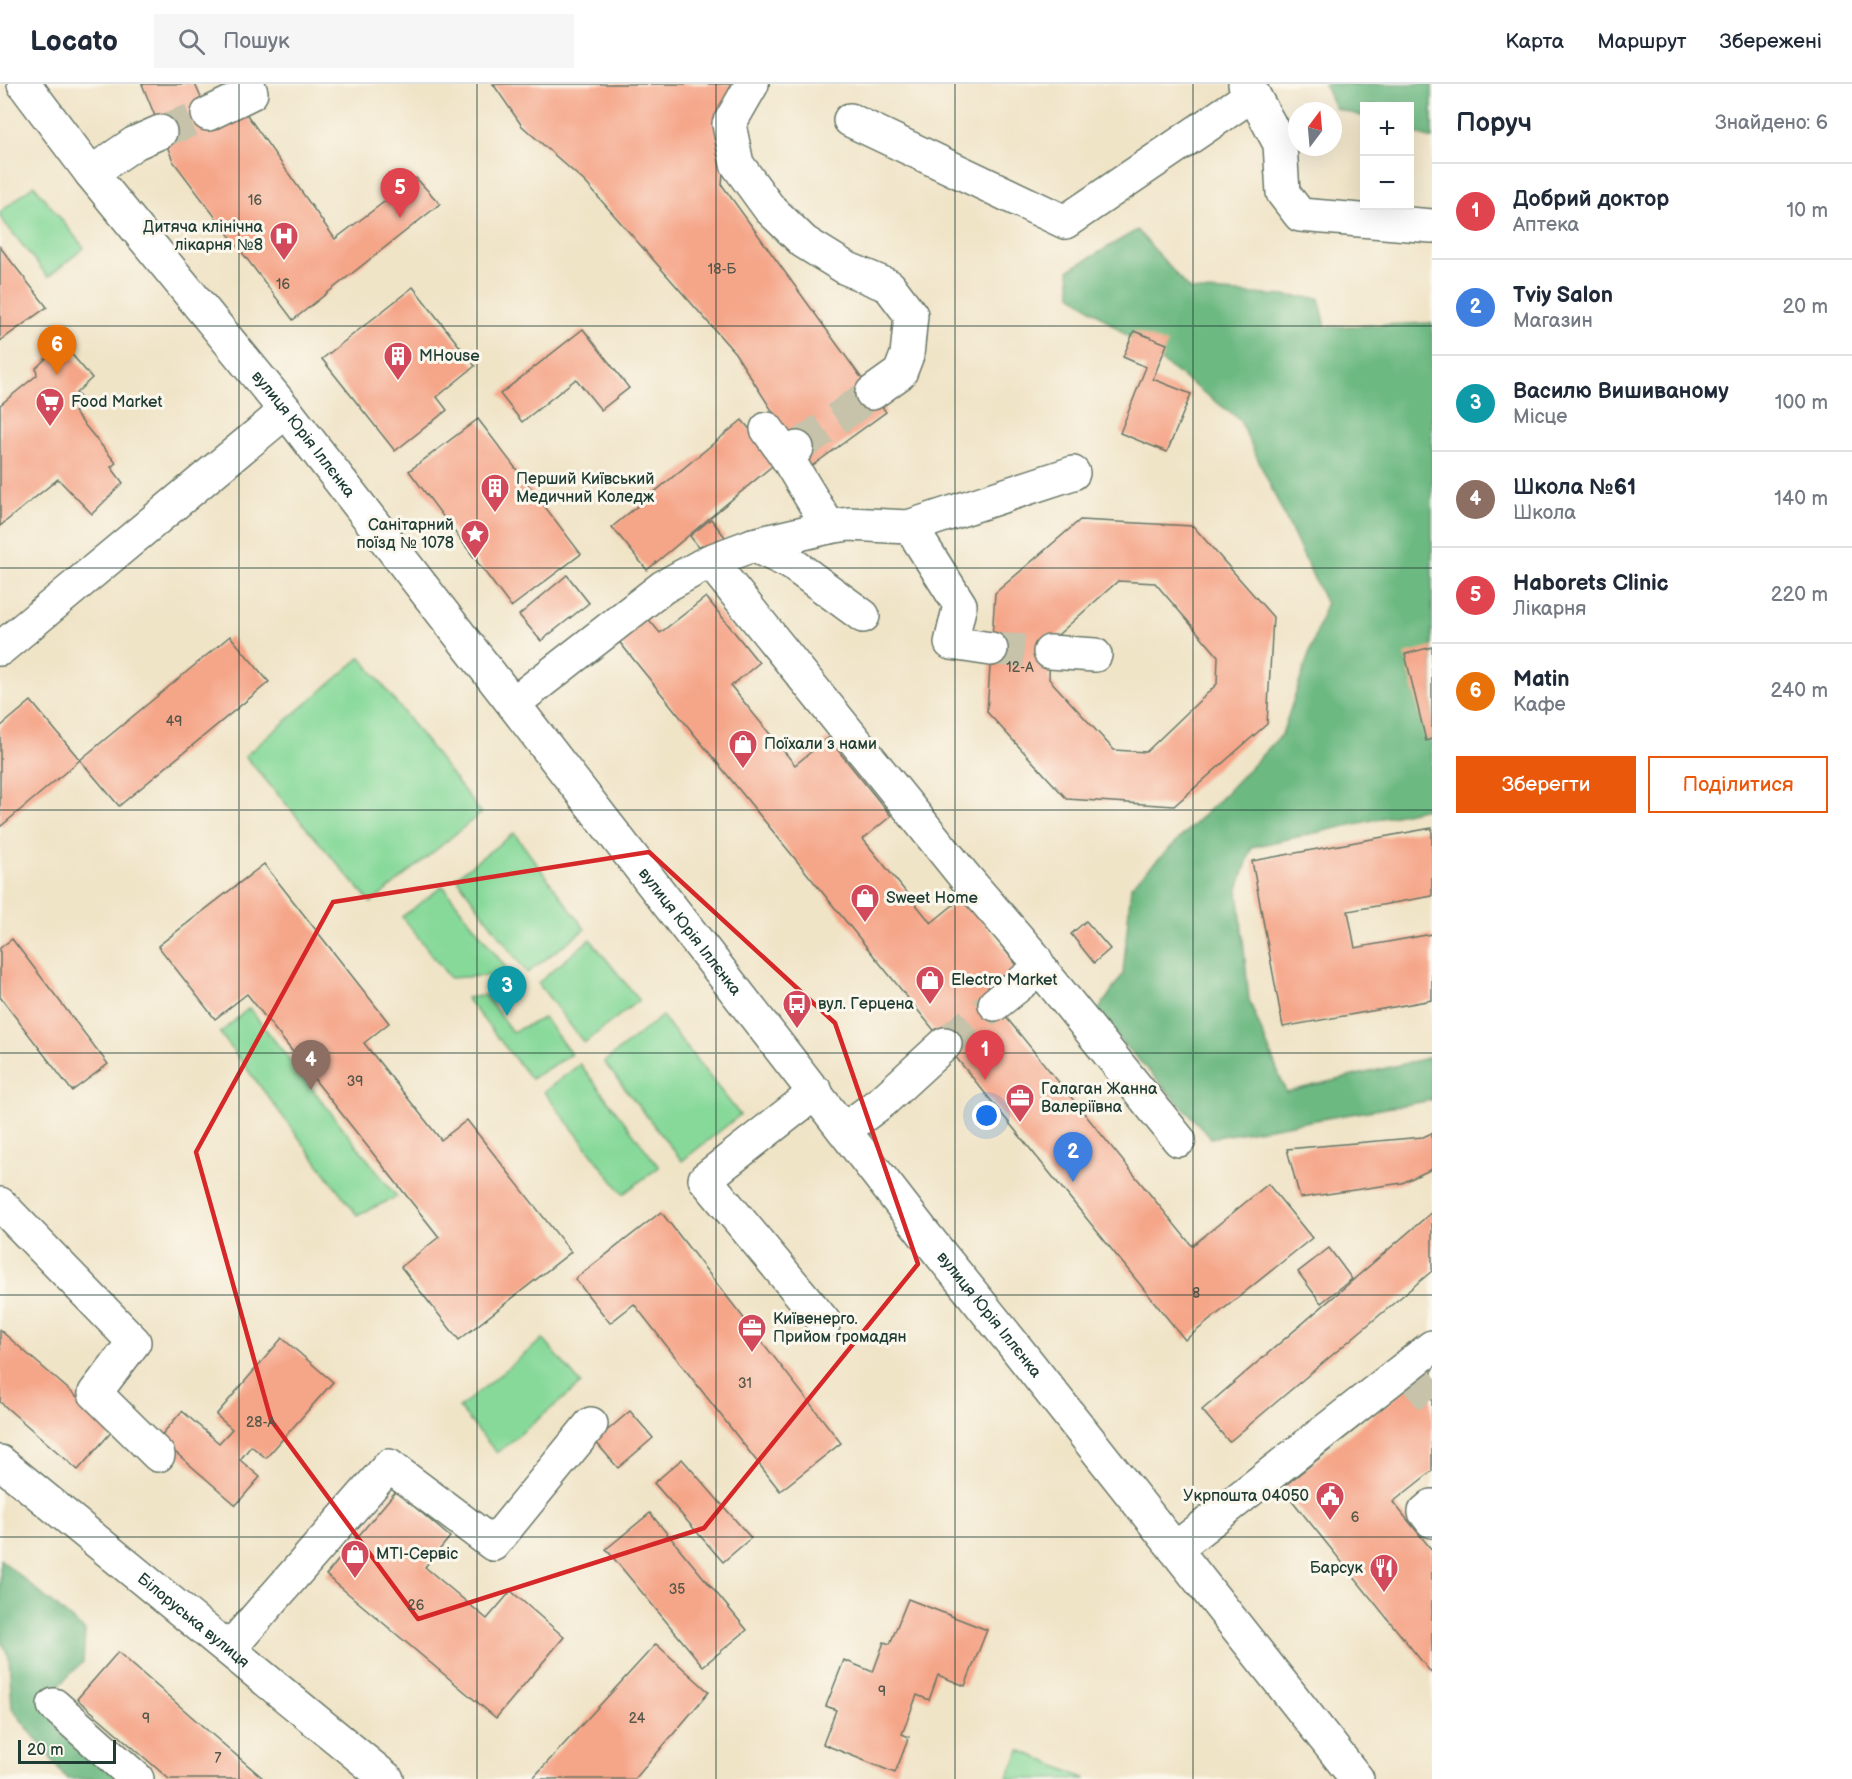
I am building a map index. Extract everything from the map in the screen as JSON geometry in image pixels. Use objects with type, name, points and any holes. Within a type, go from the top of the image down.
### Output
[{"type":"main road","name":"вулиця Юрія Іллєнка","points":[[24,84],[91,173],[286,411],[925,1235],[1357,1779]]},
{"type":"main road","points":[[46,84],[55,126]]},
{"type":"main road","points":[[208,114],[251,93],[248,84]]},
{"type":"main road","points":[[752,84],[729,124],[737,164],[769,208],[804,242],[846,268],[889,286],[910,315],[908,355],[900,373],[872,393]]},
{"type":"main road","points":[[850,120],[1065,222],[1249,89],[1280,144],[1283,193],[1300,215],[1432,226]]},
{"type":"main road","points":[[91,173],[135,143],[160,132]]},
{"type":"main road","points":[[0,649],[286,411]]},
{"type":"main road","points":[[767,429],[791,452],[829,527]]},
{"type":"main road","points":[[514,703],[663,587],[710,561],[753,545],[829,527],[849,524],[908,527],[1073,473]]},
{"type":"main road","points":[[908,527],[915,534],[960,605],[951,644],[992,649]]},
{"type":"main road","points":[[753,545],[791,564],[863,616]]},
{"type":"main road","points":[[710,561],[956,866],[1034,957],[1040,968],[1179,1140]]},
{"type":"main road","points":[[1050,652],[1095,655]]},
{"type":"main road","points":[[995,1004],[1040,968]]},
{"type":"main road","points":[[844,1130],[883,1101],[945,1044]]},
{"type":"main road","points":[[816,1092],[705,1179],[824,1322]]},
{"type":"main road","points":[[6,1224],[134,1342],[95,1394],[158,1455]]},
{"type":"main road","points":[[1175,1548],[1411,1374],[1432,1347]]},
{"type":"main road","points":[[229,1649],[389,1466],[493,1544],[591,1425]]},
{"type":"main road","name":"Білоруська вулиця","points":[[0,1462],[387,1779]]},
{"type":"main road","points":[[1432,1506],[1425,1512],[1432,1521]]},
{"type":"main road","points":[[54,1705],[137,1779]]},
{"type":"highlighted area","points":[[649,852],[835,1023],[918,1264],[704,1528],[418,1619],[271,1420],[196,1152],[333,902]]},
{"type":"green space","points":[[1324,84],[1432,84],[1432,139],[1414,133],[1414,102],[1360,102],[1360,116],[1342,110],[1342,102],[1332,102]]},
{"type":"green space","points":[[34,185],[84,248],[48,277],[0,217],[0,212]]},
{"type":"green space","points":[[1137,230],[1190,290],[1319,298],[1326,327],[1432,323],[1432,807],[1252,847],[1238,889],[1249,1000],[1286,1092],[1432,1057],[1432,1100],[1211,1138],[1096,1014],[1123,974],[1131,886],[1226,793],[1282,734],[1326,604],[1239,419],[1071,294],[1069,270]]},
{"type":"green space","points":[[361,657],[481,813],[371,903],[245,756]]},
{"type":"green space","points":[[514,833],[585,929],[527,973],[456,877]]},
{"type":"green space","points":[[443,886],[511,974],[450,978],[402,917]]},
{"type":"green space","points":[[590,939],[639,1000],[584,1043],[538,983]]},
{"type":"green space","points":[[485,995],[512,1032],[544,1018],[571,1054],[531,1079],[466,998]]},
{"type":"green space","points":[[249,1008],[397,1197],[357,1215],[220,1033]]},
{"type":"green space","points":[[662,1016],[740,1115],[682,1161],[604,1062]]},
{"type":"green space","points":[[580,1064],[659,1167],[623,1194],[544,1092]]},
{"type":"green space","points":[[543,1339],[581,1384],[497,1453],[459,1408]]},
{"type":"green space","points":[[0,1559],[85,1631],[83,1662],[52,1692],[121,1779],[67,1779],[12,1708],[9,1657],[0,1639]]},
{"type":"green space","points":[[1020,1750],[1086,1779],[1007,1779]]},
{"type":"building","points":[[142,84],[195,84],[215,130],[245,112],[335,239],[416,178],[440,204],[293,320],[173,161]]},
{"type":"building","points":[[493,84],[747,84],[725,148],[722,185],[886,412],[809,468],[735,353],[585,182],[522,126]]},
{"type":"building","points":[[0,247],[47,307],[0,341]]},
{"type":"building","name":"MHouse","points":[[413,287],[475,366],[437,397],[447,410],[395,451],[322,359]]},
{"type":"building","points":[[583,329],[629,388],[601,410],[576,379],[522,422],[500,394]]},
{"type":"building","points":[[1134,331],[1167,344],[1153,379],[1191,394],[1167,452],[1120,433],[1146,367],[1123,357]]},
{"type":"building","points":[[62,343],[92,378],[76,393],[86,404],[74,412],[116,463],[111,467],[123,483],[92,514],[58,479],[0,526],[0,405],[37,375],[36,368]]},
{"type":"building","name":"Перший Київський Медичний Коледж","points":[[478,419],[581,554],[511,607],[409,471]]},
{"type":"building","points":[[742,420],[777,462],[647,570],[612,527]]},
{"type":"building","points":[[711,519],[725,537],[704,554],[690,536]]},
{"type":"building","points":[[1080,520],[1193,526],[1273,617],[1267,724],[1174,806],[1067,799],[987,712],[995,593]],"holes":[[[1118,581],[1155,583],[1218,656],[1217,684],[1146,752],[1114,750],[1049,679],[1050,642]]]},
{"type":"building","points":[[567,575],[589,603],[541,641],[519,615]]},
{"type":"building","points":[[706,597],[759,663],[731,686],[795,765],[828,738],[891,816],[863,839],[931,923],[963,897],[1020,969],[988,995],[1192,1246],[1268,1184],[1312,1238],[1185,1340],[617,639],[646,616],[660,633]]},
{"type":"building","points":[[230,636],[269,682],[119,806],[80,760]]},
{"type":"building","points":[[1432,647],[1432,739],[1426,741],[1405,654]]},
{"type":"building","points":[[31,701],[80,760],[0,827],[0,727]]},
{"type":"building","points":[[1432,828],[1432,896],[1348,911],[1355,948],[1432,934],[1432,1000],[1283,1027],[1252,861]]},
{"type":"building","points":[[264,864],[389,1023],[364,1043],[441,1140],[467,1120],[571,1252],[459,1340],[401,1267],[439,1237],[247,994],[215,1019],[158,946]]},
{"type":"building","points":[[1086,921],[1110,949],[1094,963],[1071,934]]},
{"type":"building","points":[[12,939],[108,1064],[72,1091],[0,997],[0,948]]},
{"type":"building","points":[[1432,1133],[1432,1169],[1402,1183],[1300,1198],[1287,1149],[1423,1137]]},
{"type":"building","points":[[661,1212],[841,1443],[780,1491],[634,1304],[610,1323],[575,1279]]},
{"type":"building","points":[[1432,1212],[1432,1271],[1229,1442],[1202,1410]]},
{"type":"building","points":[[1329,1248],[1352,1279],[1321,1303],[1298,1272]]},
{"type":"building","points":[[0,1330],[114,1429],[78,1470],[0,1402]]},
{"type":"building","points":[[282,1338],[333,1382],[266,1458],[251,1446],[240,1460],[260,1477],[236,1505],[159,1438],[182,1411],[219,1443],[232,1429],[216,1415]]},
{"type":"building","points":[[1432,1368],[1432,1471],[1393,1502],[1432,1550],[1432,1674],[1282,1488]]},
{"type":"building","points":[[630,1411],[653,1438],[618,1468],[595,1441]]},
{"type":"building","points":[[682,1459],[751,1538],[723,1562],[654,1483]]},
{"type":"building","points":[[396,1491],[450,1537],[425,1567],[487,1619],[511,1591],[564,1637],[496,1718],[326,1575]]},
{"type":"building","points":[[650,1513],[747,1630],[703,1666],[606,1549]]},
{"type":"building","points":[[908,1599],[987,1630],[965,1686],[938,1675],[929,1700],[917,1695],[902,1734],[909,1737],[895,1773],[823,1744],[836,1710],[826,1706],[844,1660],[873,1672],[884,1642],[890,1644]]},
{"type":"building","points":[[656,1644],[709,1692],[635,1779],[532,1779]]},
{"type":"building","points":[[118,1652],[264,1779],[169,1779],[77,1699]]},
{"type":"tunnel","points":[[160,132],[208,114]]},
{"type":"tunnel","points":[[797,448],[872,393]]},
{"type":"tunnel","points":[[991,649],[1050,652]]},
{"type":"tunnel","points":[[945,1044],[995,1004]]},
{"type":"tunnel","points":[[1416,1380],[1432,1399]]},
{"type":"place","name":"Haborets Clinic","points":[[400,218]]},
{"type":"place","name":"Дитяча клінічна лікарня №8","points":[[284,262]]},
{"type":"place","name":"Matin","points":[[57,375]]},
{"type":"place","name":"MHouse","points":[[398,382]]},
{"type":"place","name":"Food Market","points":[[50,428]]},
{"type":"place","name":"Перший Київський Медичний Коледж","points":[[495,514]]},
{"type":"place","name":"Санітарний поїзд № 1078","points":[[475,560]]},
{"type":"place","name":"Поїхали з нами","points":[[743,770]]},
{"type":"place","name":"Sweet Home","points":[[865,924]]},
{"type":"place","name":"Electro Market","points":[[930,1006]]},
{"type":"place","name":"Василю Вишиваному","points":[[507,1016]]},
{"type":"place","name":"вул. Герцена","points":[[797,1030]]},
{"type":"place","name":"Добрий доктор","points":[[985,1080]]},
{"type":"place","name":"Школа №61","points":[[311,1090]]},
{"type":"place","name":"Галаган Жанна Валеріївна","points":[[1020,1124]]},
{"type":"place","name":"Tviy Salon","points":[[1073,1182]]},
{"type":"place","name":"Київенерго. Прийом громадян","points":[[752,1354]]},
{"type":"place","name":"Укрпошта 04050","points":[[1330,1522]]},
{"type":"place","name":"МТІ-Сервіс","points":[[355,1580]]},
{"type":"place","name":"Барсук","points":[[1384,1594]]}]
